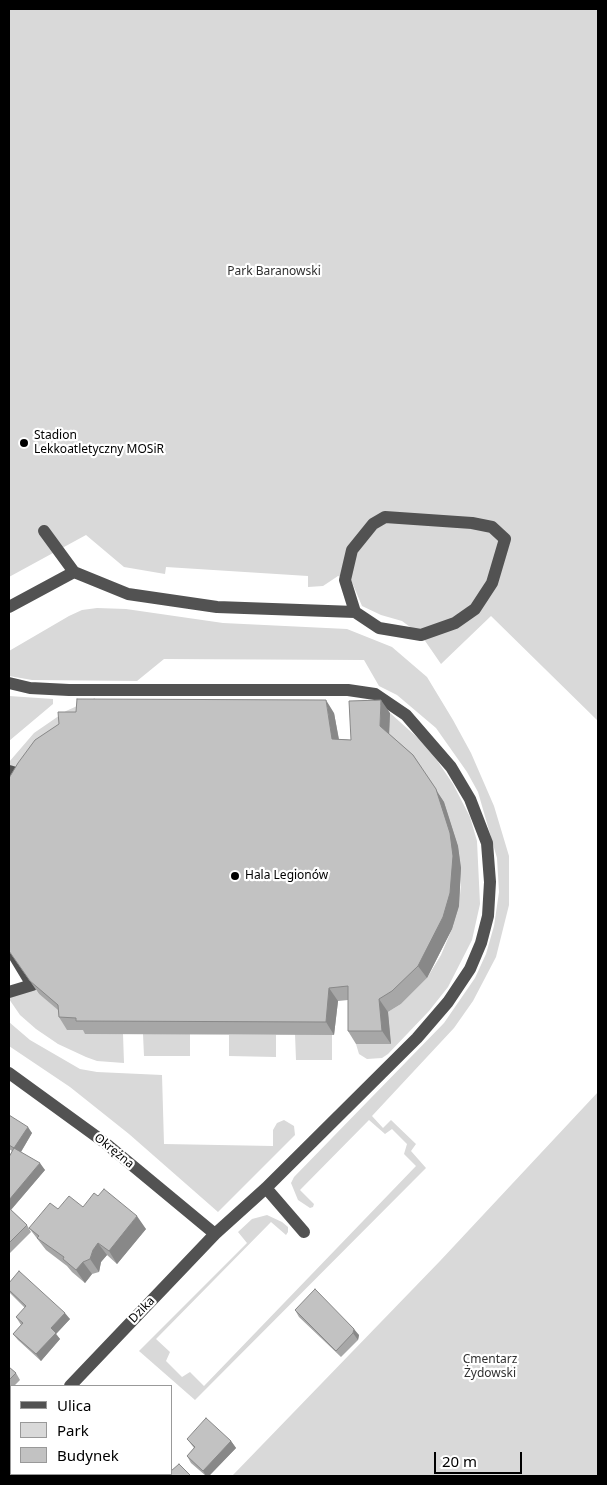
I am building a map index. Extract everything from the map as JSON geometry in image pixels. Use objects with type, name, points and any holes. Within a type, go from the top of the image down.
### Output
[{"type":"street","points":[[44,531],[74,572],[128,594],[208,606],[355,612],[379,628],[421,635],[455,623],[475,609],[492,583],[505,539],[492,527],[472,523],[385,517],[372,524],[352,550],[345,580],[355,612]]},
{"type":"street","points":[[9,608],[74,572]]},
{"type":"street","name":"Dzika","points":[[9,683],[30,688],[69,690],[348,690],[374,694],[406,716],[451,767],[470,799],[487,843],[490,882],[488,916],[481,943],[470,969],[448,1002],[417,1038],[266,1188],[215,1234],[71,1385]]},
{"type":"street","points":[[9,771],[26,776],[9,808]]},
{"type":"street","points":[[9,946],[13,956],[32,985],[9,992]]},
{"type":"street","name":"Okrężna","points":[[9,1073],[104,1142],[215,1234]]},
{"type":"street","points":[[266,1188],[304,1232]]},
{"type":"green space","name":"Park Baranowski","points":[[9,9],[598,9],[598,721],[491,616],[441,664],[421,635],[402,621],[381,615],[362,606],[351,580],[338,576],[323,586],[308,587],[308,576],[166,567],[165,574],[124,567],[86,535],[9,577]]},
{"type":"green space","points":[[97,608],[126,609],[223,623],[347,629],[392,647],[427,677],[453,720],[471,753],[494,806],[509,856],[509,905],[496,957],[473,1001],[454,1028],[372,1116],[383,1128],[391,1120],[416,1144],[411,1151],[426,1168],[195,1400],[139,1351],[247,1243],[238,1232],[252,1219],[267,1215],[288,1227],[286,1235],[271,1222],[156,1339],[170,1352],[166,1361],[182,1377],[190,1372],[204,1386],[416,1166],[404,1154],[407,1144],[392,1129],[385,1134],[369,1120],[300,1190],[314,1204],[313,1207],[310,1208],[298,1200],[291,1183],[294,1177],[444,1023],[475,978],[486,954],[494,926],[499,892],[497,858],[478,792],[467,772],[436,728],[397,695],[379,686],[364,660],[164,659],[137,681],[32,680],[9,676],[9,651],[69,616],[82,610]]},
{"type":"green space","points":[[9,696],[53,699],[53,704],[9,741]]},
{"type":"green space","points":[[95,698],[94,712],[68,736],[9,771],[9,762],[34,733],[66,711]]},
{"type":"green space","points":[[390,713],[428,747],[453,784],[470,817],[477,841],[480,904],[472,940],[448,987],[429,1011],[388,1054],[382,1058],[367,1059],[359,1054],[356,1044],[391,1044],[388,1012],[401,1004],[427,978],[441,955],[459,906],[461,884],[458,846],[444,802],[422,768],[389,739]]},
{"type":"green space","points":[[32,985],[39,994],[67,1017],[68,1030],[85,1030],[86,1034],[123,1034],[124,1063],[97,1061],[86,1057],[58,1044],[36,1029],[20,1015],[9,999],[9,992]]},
{"type":"green space","points":[[9,1022],[30,1040],[80,1069],[97,1072],[162,1075],[164,1144],[273,1146],[273,1130],[277,1123],[284,1120],[294,1126],[295,1135],[218,1212],[129,1134],[70,1087],[9,1046]]},
{"type":"green space","points":[[143,1034],[190,1034],[190,1056],[144,1056]]},
{"type":"green space","points":[[295,1034],[332,1034],[332,1060],[296,1060]]},
{"type":"green space","points":[[229,1035],[276,1035],[276,1057],[229,1056]]},
{"type":"green space","name":"Cmentarz Żydowski","points":[[598,1092],[598,1476],[232,1476],[440,1261]]},
{"type":"building","name":"Hala Legionów","points":[[77,699],[326,700],[332,739],[351,740],[349,701],[381,700],[380,726],[413,755],[436,789],[450,833],[453,856],[450,893],[443,917],[418,966],[392,991],[379,999],[382,1031],[348,1031],[348,986],[329,988],[326,1022],[76,1021],[76,1018],[59,1017],[58,1005],[30,981],[9,951],[9,778],[35,740],[59,724],[58,712],[76,712]]},
{"type":"building","points":[[9,1115],[28,1127],[14,1148],[9,1145]]},
{"type":"building","points":[[14,1148],[40,1163],[9,1200],[9,1157]]},
{"type":"building","points":[[104,1189],[137,1216],[109,1251],[98,1243],[90,1259],[83,1262],[76,1270],[63,1259],[64,1257],[37,1238],[39,1236],[29,1228],[50,1203],[58,1209],[69,1196],[83,1207],[94,1193],[98,1196]]},
{"type":"building","points":[[9,1208],[27,1225],[9,1243]]},
{"type":"building","points":[[19,1271],[65,1313],[51,1328],[56,1333],[36,1354],[13,1334],[23,1323],[16,1317],[26,1306],[9,1290],[9,1283]]},
{"type":"building","points":[[315,1289],[354,1329],[353,1333],[336,1351],[295,1310]]},
{"type":"building","points":[[9,1367],[16,1373],[9,1380]]},
{"type":"building","points":[[206,1418],[231,1441],[203,1471],[187,1456],[195,1447],[187,1439]]},
{"type":"building","points":[[179,1464],[191,1476],[166,1476],[172,1475],[172,1470]]},
{"type":"building","points":[[87,1475],[88,1476],[56,1476]]},
{"type":"place","name":"Stadion Lekkoatletyczny MOSiR","points":[[24,443]]},
{"type":"place","name":"Hala Legionów","points":[[235,876]]}]
